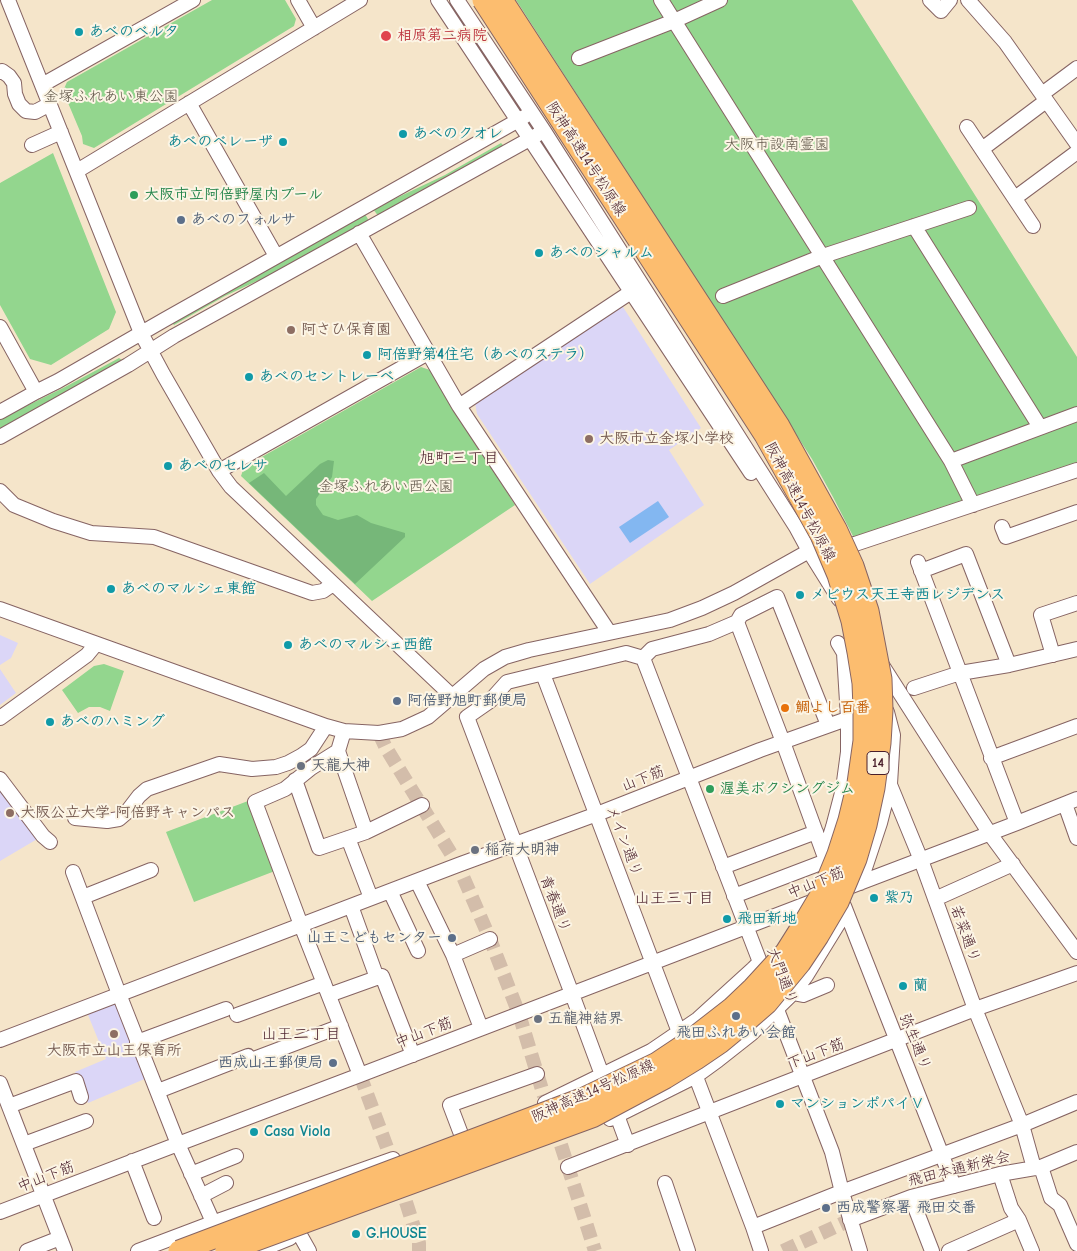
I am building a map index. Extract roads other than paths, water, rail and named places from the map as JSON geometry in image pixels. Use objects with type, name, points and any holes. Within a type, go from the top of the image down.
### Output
[{"type":"highway","name":"阪神高速14号松原線","points":[[179,1251],[584,1098],[657,1063],[687,1043],[732,1008],[786,952],[822,893],[838,854],[858,783],[864,741],[863,683],[852,621],[838,575],[821,535],[765,435],[483,0]]},
{"type":"highway","name":"阪神高速14号松原線","points":[[227,1251],[592,1117],[696,1059],[744,1023],[784,984],[800,963],[838,902],[856,859],[866,825],[874,788],[880,743],[881,679],[868,611],[853,566],[836,528],[779,426],[502,0]]},
{"type":"street","points":[[8,0],[141,333],[219,470],[231,487],[452,696]]},
{"type":"street","points":[[42,85],[193,0]]},
{"type":"street","points":[[298,0],[314,28]]},
{"type":"street","points":[[77,171],[360,0]]},
{"type":"street","points":[[438,0],[790,532],[809,552]]},
{"type":"street","points":[[457,0],[544,131],[796,527],[809,552],[990,834],[1077,952]]},
{"type":"street","points":[[661,0],[951,461],[973,505]]},
{"type":"street","points":[[579,58],[674,21],[720,0]]},
{"type":"street","points":[[930,0],[941,11],[950,0]]},
{"type":"street","points":[[974,2],[1005,42],[1077,144]]},
{"type":"street","points":[[982,149],[1077,68]]},
{"type":"street","points":[[0,72],[2,71],[9,76],[14,83],[19,104],[26,111],[35,112],[50,104]]},
{"type":"street","points":[[189,102],[276,256]]},
{"type":"street","points":[[0,412],[58,381],[531,112]]},
{"type":"street","points":[[967,127],[1033,226]]},
{"type":"street","points":[[0,437],[85,390],[174,336],[544,131]]},
{"type":"street","points":[[32,145],[61,132]]},
{"type":"street","points":[[1015,198],[1077,152]]},
{"type":"street","points":[[723,296],[823,256],[969,208]]},
{"type":"street","points":[[914,226],[1040,427]]},
{"type":"street","points":[[359,233],[459,406],[609,632]]},
{"type":"street","points":[[459,406],[631,292]]},
{"type":"street","points":[[0,327],[36,392]]},
{"type":"street","points":[[219,470],[428,353]]},
{"type":"street","points":[[951,461],[1077,414]]},
{"type":"street","points":[[0,609],[326,726],[344,730],[379,732],[402,729],[428,717],[484,669],[505,657],[609,632],[670,620],[734,593],[809,552],[855,544],[1077,470]]},
{"type":"street","points":[[0,491],[14,505],[53,522],[91,533],[154,537],[312,593],[323,591],[333,584]]},
{"type":"street","points":[[1002,528],[1006,536],[1077,512]]},
{"type":"street","points":[[1009,665],[966,554],[919,567],[1018,823]]},
{"type":"street","points":[[543,674],[626,653],[643,658],[652,649],[709,634],[737,622],[741,615],[777,597],[828,725]]},
{"type":"street","points":[[1054,654],[1041,615],[1077,603]]},
{"type":"street","name":"弥生通り","points":[[737,622],[838,892],[954,1186]]},
{"type":"street","points":[[734,896],[825,858],[843,789],[854,715],[844,652],[838,643]]},
{"type":"street","points":[[0,718],[87,655],[96,644]]},
{"type":"street","points":[[914,688],[960,674],[1077,649]]},
{"type":"street","name":"大門通り","points":[[643,658],[832,1152],[860,1251]]},
{"type":"street","name":"青春通り","points":[[543,674],[507,682],[490,701],[467,717],[628,1144]]},
{"type":"street","name":"メイン通り","points":[[543,674],[761,1251]]},
{"type":"street","name":"山下筋","points":[[0,1040],[458,865],[516,845],[885,702],[893,735],[890,784]]},
{"type":"street","name":"若菜通り","points":[[854,715],[890,784],[1038,1168],[1051,1198],[1060,1205],[1077,1244]]},
{"type":"street","points":[[75,818],[107,821],[119,819],[147,789],[220,764],[252,770],[276,767],[288,763],[311,749],[326,726]]},
{"type":"street","points":[[992,758],[1077,726]]},
{"type":"street","points":[[344,730],[338,751],[285,788],[255,802],[360,1075]]},
{"type":"street","points":[[338,751],[373,829]]},
{"type":"street","points":[[0,779],[43,836],[50,842]]},
{"type":"street","points":[[295,780],[319,848],[373,829],[422,805]]},
{"type":"street","points":[[860,883],[880,823],[890,784]]},
{"type":"street","points":[[1071,802],[1077,838]]},
{"type":"street","name":"中山下筋","points":[[0,1212],[1071,802]]},
{"type":"street","points":[[723,868],[816,832]]},
{"type":"street","points":[[348,838],[371,898]]},
{"type":"street","points":[[935,899],[1013,864]]},
{"type":"street","points":[[83,897],[151,870]]},
{"type":"street","points":[[73,872],[137,1042],[178,1144],[212,1223],[227,1251]]},
{"type":"street","points":[[417,881],[453,955],[481,1028]]},
{"type":"street","points":[[390,891],[418,951]]},
{"type":"street","points":[[351,906],[377,978]]},
{"type":"street","points":[[258,1251],[618,1116],[696,1076],[750,1034],[793,993],[806,976],[846,911]]},
{"type":"street","points":[[453,955],[490,939]]},
{"type":"street","points":[[138,1251],[546,1103],[651,1051],[698,1019],[760,962]]},
{"type":"street","name":"下山下筋","points":[[568,1167],[976,1009],[1077,973]]},
{"type":"street","points":[[137,1042],[232,1012],[382,976],[413,1055]]},
{"type":"street","points":[[793,993],[803,995],[828,986]]},
{"type":"street","points":[[158,1091],[248,1056],[251,1060],[341,1026]]},
{"type":"street","points":[[462,1134],[450,1105],[537,1074]]},
{"type":"street","points":[[5,1101],[76,1082],[81,1097]]},
{"type":"street","points":[[0,1083],[5,1101],[24,1144],[62,1244],[27,1251]]},
{"type":"street","points":[[753,1227],[1022,1125],[1077,1102]]},
{"type":"street","points":[[548,1109],[556,1133]]},
{"type":"street","points":[[24,1144],[86,1121]]},
{"type":"street","name":"飛田本通新栄会","points":[[850,1220],[911,1197],[1000,1174],[1038,1168],[1077,1152]]},
{"type":"street","points":[[191,1174],[236,1156]]},
{"type":"street","points":[[132,1161],[154,1218]]},
{"type":"street","points":[[393,1166],[402,1190]]},
{"type":"street","points":[[1000,1174],[1011,1208],[1019,1220],[1032,1251]]},
{"type":"street","points":[[201,1196],[226,1183]]},
{"type":"street","points":[[665,1183],[688,1251]]},
{"type":"street","points":[[911,1197],[932,1251]]},
{"type":"street","points":[[949,1251],[1019,1220]]},
{"type":"street","points":[[300,1235],[309,1251]]},
{"type":"street","points":[[1072,1251],[1077,1248]]},
{"type":"water","points":[[658,501],[669,517],[630,543],[619,527]]},
{"type":"tunnel","points":[[379,733],[386,748],[458,865],[490,939],[519,1014],[544,1096]]},
{"type":"tunnel","points":[[360,1075],[389,1153]]},
{"type":"tunnel","points":[[561,1145],[595,1251]]},
{"type":"tunnel","points":[[406,1202],[419,1243],[419,1251]]},
{"type":"tunnel","points":[[783,1251],[850,1220]]},
{"type":"place","name":"あべのベルタ","points":[[79,32]]},
{"type":"place","name":"相原第二病院","points":[[386,36]]},
{"type":"place","name":"あべのクオレ","points":[[403,134]]},
{"type":"place","name":"あべのベレーザ","points":[[283,142]]},
{"type":"place","name":"大阪市立阿倍野屋内プール","points":[[134,195]]},
{"type":"place","name":"あべのフォルサ","points":[[181,220]]},
{"type":"place","name":"あべのシャルム","points":[[539,253]]},
{"type":"place","name":"阿さひ保育園","points":[[291,330]]},
{"type":"place","name":"阿倍野第4住宅（あべのステラ）","points":[[367,355]]},
{"type":"place","name":"あべのセントレーベ","points":[[249,377]]},
{"type":"place","name":"大阪市立金塚小学校","points":[[589,439]]},
{"type":"place","name":"あべのセレサ","points":[[168,466]]},
{"type":"place","name":"あべのマルシェ東館","points":[[111,589]]},
{"type":"place","name":"メビウス天王寺西レジデンス","points":[[800,595]]},
{"type":"place","name":"あべのマルシェ西館","points":[[288,645]]},
{"type":"place","name":"阿倍野旭町郵便局","points":[[397,701]]},
{"type":"place","name":"鯛よし百番","points":[[785,708]]},
{"type":"place","name":"あべのハミング","points":[[50,722]]},
{"type":"place","name":"天龍大神","points":[[301,766]]},
{"type":"place","name":"渥美ボクシングジム","points":[[710,789]]},
{"type":"place","name":"大阪公立大学 阿倍野キャンパス","points":[[10,813]]},
{"type":"place","name":"稲荷大明神","points":[[475,850]]},
{"type":"place","name":"紫乃","points":[[874,898]]},
{"type":"place","name":"飛田新地","points":[[727,919]]},
{"type":"place","name":"山王こどもセンター","points":[[452,938]]},
{"type":"place","name":"蘭","points":[[903,986]]},
{"type":"place","name":"飛田ふれあい会館","points":[[736,1016]]},
{"type":"place","name":"五龍神結界","points":[[538,1019]]},
{"type":"place","name":"大阪市立山王保育所","points":[[114,1034]]},
{"type":"place","name":"西成山王郵便局","points":[[333,1063]]},
{"type":"place","name":"マンションポパイⅤ","points":[[780,1104]]},
{"type":"place","name":"Casa Viola","points":[[254,1132]]},
{"type":"place","name":"西成警察署 飛田交番","points":[[826,1208]]},
{"type":"place","name":"G.HOUSE","points":[[356,1234]]},
{"type":"district","name":"旭町三丁目","points":[[459,458]]},
{"type":"district","name":"山王三丁目","points":[[674,898]]},
{"type":"district","name":"山王二丁目","points":[[301,1034]]},
{"type":"park label","name":"金塚ふれあい東公園","points":[[111,97]]},
{"type":"park label","name":"大阪市設南霊園","points":[[777,145]]},
{"type":"park label","name":"金塚ふれあい西公園","points":[[386,487]]}]
